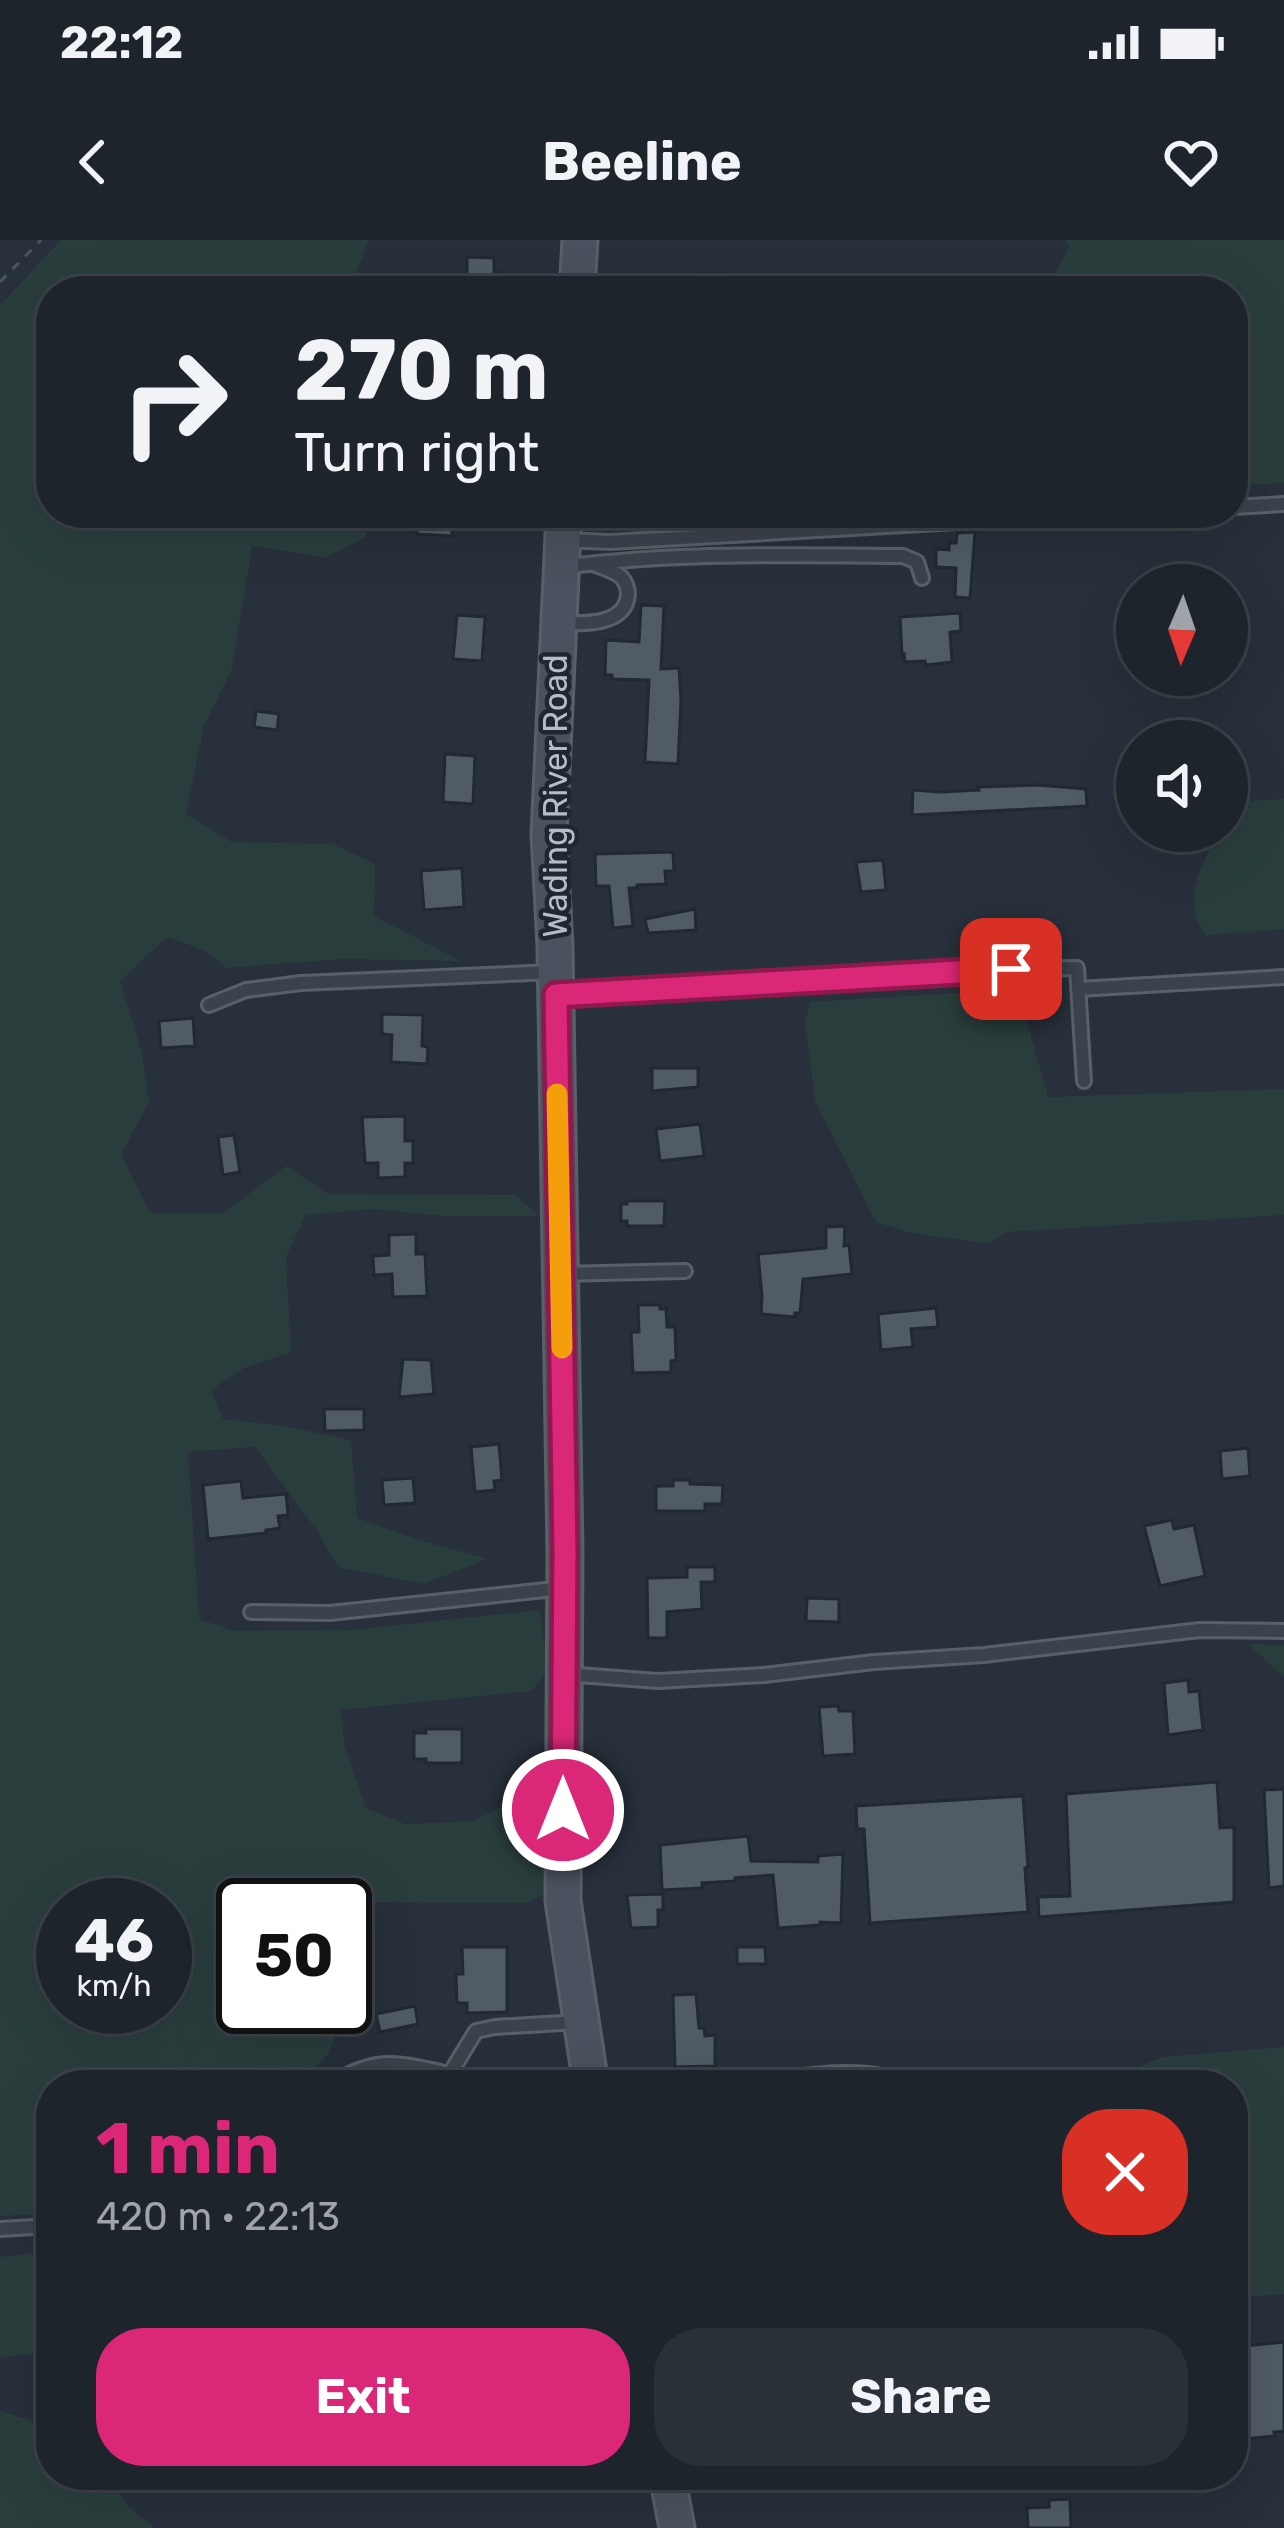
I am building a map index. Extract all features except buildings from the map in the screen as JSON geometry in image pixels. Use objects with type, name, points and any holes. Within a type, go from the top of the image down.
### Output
[{"type":"main road","points":[[578,276],[580,240]]},
{"type":"main road","name":"Wading River Road","points":[[570,546],[557,622],[549,834],[565,1588],[563,1901],[589,2070]]},
{"type":"main road","points":[[670,2490],[676,2528]]},
{"type":"lane","points":[[1248,506],[1284,504]]},
{"type":"lane","points":[[570,546],[858,528]]},
{"type":"lane","points":[[570,546],[903,556],[917,562],[922,578]]},
{"type":"lane","points":[[557,622],[588,624],[609,619],[628,597],[620,576],[570,546]]},
{"type":"lane","points":[[209,1005],[246,990],[301,983],[555,983],[1077,968],[1084,1081]]},
{"type":"lane","points":[[1078,989],[1284,976]]},
{"type":"lane","points":[[560,1274],[685,1270]]},
{"type":"lane","points":[[250,1612],[330,1612],[565,1588]]},
{"type":"lane","points":[[564,1674],[658,1681],[764,1675],[1200,1630],[1284,1631]]},
{"type":"lane","points":[[455,2070],[476,2031],[581,2022]]},
{"type":"lane","points":[[355,2070],[395,2062],[432,2070]]},
{"type":"lane","points":[[0,2229],[36,2227]]},
{"type":"path","points":[[0,282],[41,240]]},
{"type":"shaded area","points":[[61,240],[369,240],[355,276],[36,276],[36,528],[366,528],[366,537],[325,558],[252,546],[231,672],[204,725],[186,814],[232,842],[333,844],[375,864],[374,916],[461,961],[341,959],[226,968],[206,951],[167,937],[120,981],[142,1052],[149,1102],[121,1154],[150,1213],[222,1214],[286,1166],[328,1194],[515,1195],[539,1216],[443,1216],[374,1209],[306,1215],[286,1257],[291,1352],[244,1368],[211,1390],[223,1419],[351,1440],[357,1518],[488,1559],[423,1584],[338,1567],[255,1447],[188,1452],[199,1619],[235,1631],[352,1630],[540,1610],[548,1671],[531,1691],[341,1710],[345,1747],[366,1808],[405,1824],[473,1821],[548,1783],[552,1891],[526,1903],[372,1904],[372,1878],[216,1878],[216,2034],[335,2034],[330,2050],[314,2070],[36,2070],[36,2215],[0,2216],[0,305]]},
{"type":"shaded area","points":[[1063,240],[1284,240],[1284,483],[1248,485],[1248,276],[1054,276],[1070,245]]},
{"type":"shaded area","points":[[1284,799],[1284,929],[1206,935],[1195,909],[1196,883],[1209,852],[1248,852],[1248,801]]},
{"type":"shaded area","points":[[1003,992],[1022,1004],[1048,1097],[1284,1089],[1284,1215],[1007,1232],[988,1244],[908,1232],[876,1222],[815,1101],[805,1022],[811,1002]]},
{"type":"shaded area","points":[[1248,1644],[1284,1645],[1284,1677]]},
{"type":"shaded area","points":[[1284,2047],[1284,2294],[1248,2297],[1248,2070],[1131,2070],[1162,2057]]},
{"type":"shaded area","points":[[36,2253],[36,2353],[0,2357],[0,2257]]},
{"type":"shaded area","points":[[0,2411],[36,2421],[36,2490],[116,2490],[155,2528],[0,2528]]},
{"type":"slow traffic","points":[[557,1094],[562,1348]]},
{"type":"route","points":[[563,1810],[565,1552],[556,995],[1011,969]]}]
